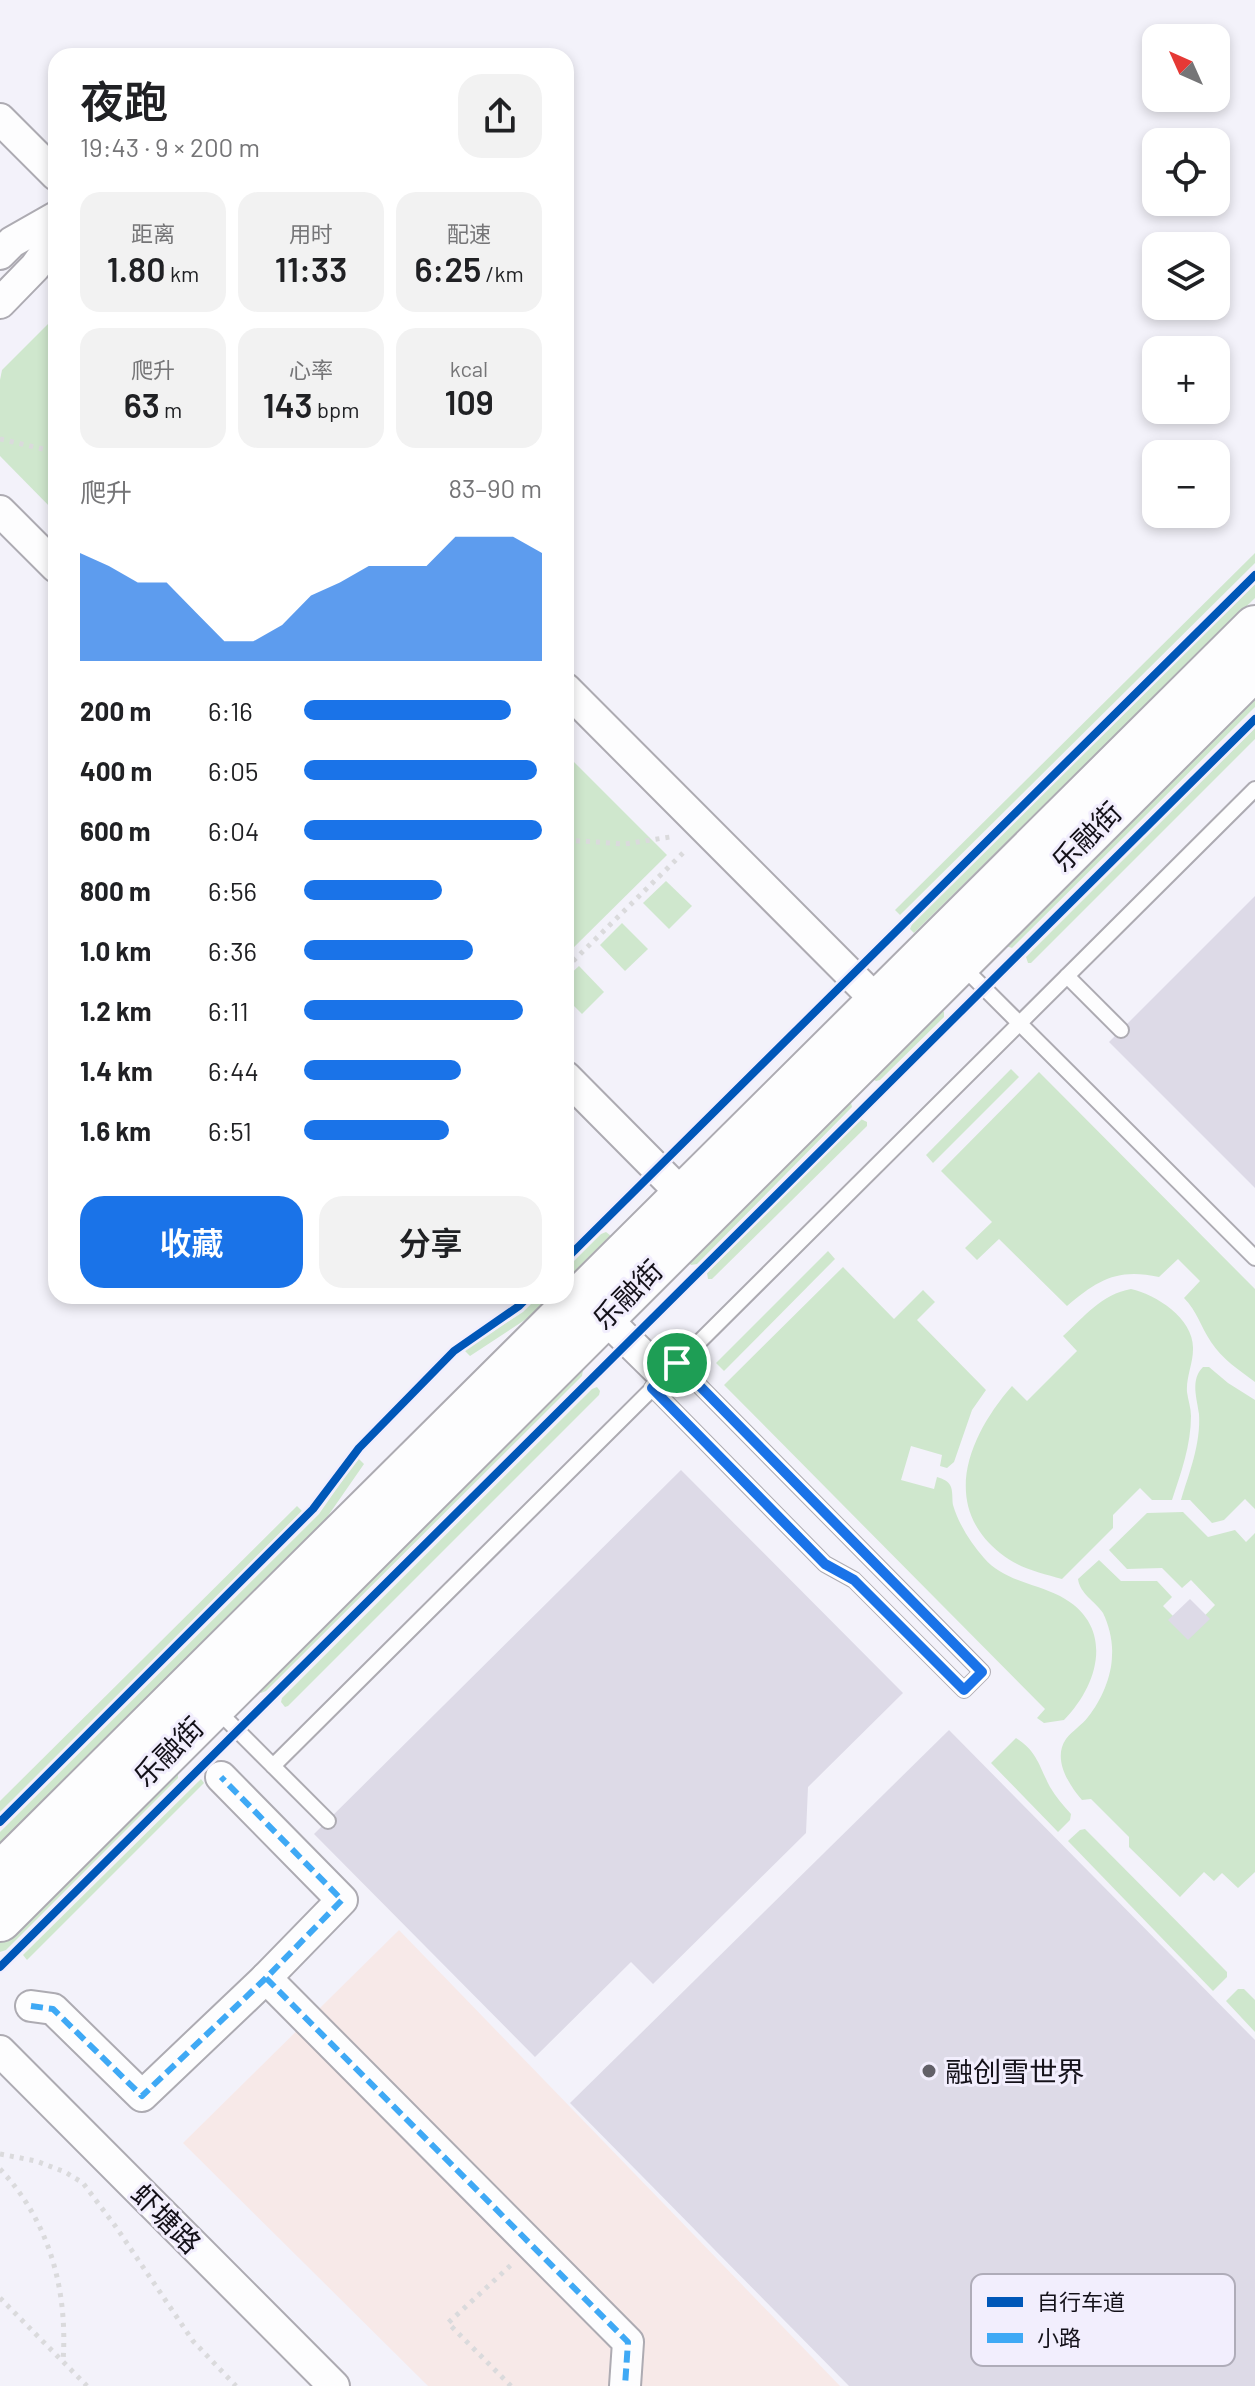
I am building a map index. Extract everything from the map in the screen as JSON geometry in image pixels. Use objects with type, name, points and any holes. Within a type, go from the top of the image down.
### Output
[{"type":"street","points":[[0,119],[48,167]]},
{"type":"street","points":[[0,254],[12,242],[48,222]]},
{"type":"street","points":[[0,303],[48,249]]},
{"type":"street","points":[[0,511],[48,559]]},
{"type":"street","name":"乐融街","points":[[0,1920],[202,1695],[888,1012],[1255,627]]},
{"type":"street","name":"乐融街","points":[[888,1012],[959,963],[1255,668]]},
{"type":"street","points":[[574,697],[888,1012]]},
{"type":"street","points":[[574,1085],[694,1206]]},
{"type":"street","name":"乐融街","points":[[0,1874],[202,1695],[604,1317],[694,1206]]},
{"type":"street","points":[[604,1317],[664,1376]]},
{"type":"street","points":[[31,2006],[53,2009],[142,2096],[266,1978],[342,1900],[221,1777]]},
{"type":"street","points":[[266,1978],[628,2342],[625,2386]]},
{"type":"street","name":"虾塘路","points":[[0,2051],[334,2386]]},
{"type":"lane","points":[[273,1766],[1255,789]]},
{"type":"lane","points":[[959,963],[1255,1258]]},
{"type":"lane","points":[[1067,976],[1121,1030]]},
{"type":"lane","points":[[664,1376],[982,1672],[964,1690],[854,1580],[825,1564],[664,1376]]},
{"type":"lane","points":[[202,1695],[328,1821]]},
{"type":"path","points":[[0,439],[48,450]]},
{"type":"path","points":[[574,841],[625,844],[707,830]]},
{"type":"path","points":[[574,960],[707,830]]},
{"type":"path","points":[[0,2154],[36,2161],[83,2183],[193,2341],[236,2386]]},
{"type":"path","points":[[0,2169],[40,2225],[52,2255],[63,2308],[63,2362]]},
{"type":"path","points":[[511,2386],[448,2323],[532,2245]]},
{"type":"path","points":[[0,2298],[87,2386]]},
{"type":"shaded area","points":[[399,1930],[840,2386],[428,2386],[183,2143]]},
{"type":"green space","points":[[48,324],[48,505],[0,456],[2,370]]},
{"type":"green space","points":[[1255,553],[1255,563],[900,915],[895,910]]},
{"type":"green space","points":[[1255,584],[1255,598],[914,933],[910,929],[912,924]]},
{"type":"green space","points":[[1255,691],[1255,707],[1012,948],[1004,945]]},
{"type":"green space","points":[[1255,728],[1255,739],[1028,963],[1026,957]]},
{"type":"green space","points":[[574,762],[667,855],[574,947]]},
{"type":"green space","points":[[666,881],[692,906],[669,929],[643,903]]},
{"type":"green space","points":[[622,923],[648,949],[625,971],[600,945]]},
{"type":"green space","points":[[579,966],[604,992],[582,1014],[574,1006],[574,971]]},
{"type":"green space","points":[[941,1009],[944,1017],[880,1080],[871,1078]]},
{"type":"green space","points":[[1011,1069],[1019,1077],[933,1163],[926,1155]]},
{"type":"green space","points":[[1039,1072],[1255,1289],[1255,1382],[1226,1359],[1211,1342],[1184,1298],[1200,1281],[1178,1259],[1159,1277],[1131,1274],[1109,1278],[1067,1306],[999,1239],[977,1260],[965,1248],[992,1222],[941,1171]]},
{"type":"green space","points":[[850,1099],[852,1107],[697,1264],[691,1265],[688,1262]]},
{"type":"green space","points":[[861,1119],[867,1122],[867,1126],[712,1279],[708,1279],[707,1273]]},
{"type":"green space","points":[[606,1232],[611,1236],[609,1241],[574,1277],[574,1261]]},
{"type":"green space","points":[[828,1251],[835,1259],[724,1371],[716,1363]]},
{"type":"green space","points":[[843,1267],[894,1319],[923,1290],[935,1302],[917,1320],[986,1390],[972,1410],[954,1462],[947,1468],[940,1466],[942,1455],[911,1446],[901,1480],[934,1489],[937,1477],[947,1482],[959,1520],[970,1540],[992,1566],[1010,1577],[1060,1596],[1077,1608],[1089,1622],[1095,1638],[1093,1672],[1086,1689],[1064,1720],[1044,1723],[1037,1718],[1045,1709],[724,1385]]},
{"type":"green space","points":[[1131,1289],[1152,1297],[1172,1310],[1181,1318],[1192,1338],[1193,1355],[1187,1386],[1191,1427],[1185,1459],[1172,1500],[1152,1500],[1140,1488],[1113,1515],[1113,1528],[1062,1579],[1014,1563],[981,1534],[970,1513],[966,1491],[967,1469],[984,1425],[1012,1386],[1027,1401],[1077,1351],[1063,1336],[1102,1301]]},
{"type":"green space","points":[[531,1304],[546,1304],[470,1356],[464,1350]]},
{"type":"green space","points":[[579,1366],[583,1370],[582,1376],[261,1693],[256,1688]]},
{"type":"green space","points":[[1203,1367],[1209,1367],[1255,1400],[1255,1509],[1245,1499],[1224,1520],[1212,1523],[1190,1500],[1181,1500],[1198,1436],[1195,1383]]},
{"type":"green space","points":[[597,1387],[599,1395],[285,1707],[282,1698]]},
{"type":"green space","points":[[358,1458],[364,1464],[314,1536],[0,1848],[0,1832],[319,1514]]},
{"type":"green space","points":[[297,1506],[302,1511],[0,1812],[0,1801]]},
{"type":"green space","points":[[1183,1512],[1208,1537],[1235,1530],[1246,1542],[1255,1533],[1255,1872],[1238,1888],[1222,1873],[1214,1881],[1204,1872],[1180,1897],[1129,1847],[1129,1837],[1091,1799],[1082,1800],[1064,1771],[1061,1755],[1066,1739],[1097,1704],[1112,1663],[1111,1639],[1105,1618],[1082,1589],[1078,1579],[1099,1560],[1121,1581],[1157,1581],[1172,1597],[1163,1606],[1189,1632],[1215,1605],[1191,1580],[1182,1588],[1162,1568],[1127,1569],[1109,1550],[1147,1513]]},
{"type":"green space","points":[[1016,1738],[1033,1754],[1052,1791],[1071,1814],[1070,1820],[1058,1832],[991,1763]]},
{"type":"green space","points":[[178,1771],[178,1778],[6,1950],[0,1952],[0,1938]]},
{"type":"green space","points":[[201,1779],[204,1783],[27,1960],[23,1955]]},
{"type":"green space","points":[[1085,1829],[1227,1972],[1227,1977],[1213,1991],[1068,1841]]},
{"type":"green space","points":[[1238,1989],[1244,1989],[1255,2000],[1255,2032],[1226,2001]]},
{"type":"building","points":[[1255,896],[1255,1188],[1109,1042]]},
{"type":"building","points":[[681,1470],[903,1693],[808,1787],[806,1833],[653,1984],[631,1962],[535,2057],[314,1834]]},
{"type":"building","points":[[1190,1599],[1210,1619],[1188,1640],[1168,1620]]},
{"type":"building","name":"融创雪世界","points":[[949,1730],[1255,2040],[1255,2386],[849,2386],[570,2103]]},
{"type":"marked path","points":[[31,2006],[53,2009],[142,2096],[266,1978],[342,1900],[221,1777]]},
{"type":"marked path","points":[[266,1978],[628,2342],[625,2386]]},
{"type":"cycle path","points":[[574,1251],[1255,575]]},
{"type":"cycle path","points":[[0,1967],[1255,719]]},
{"type":"cycle path","points":[[0,1822],[313,1509],[359,1448],[454,1351],[521,1304]]},
{"type":"place","name":"融创雪世界","points":[[929,2071]]},
{"type":"route","points":[[677,1363],[982,1672],[964,1690],[854,1580],[825,1564],[652,1388],[677,1363]]}]
